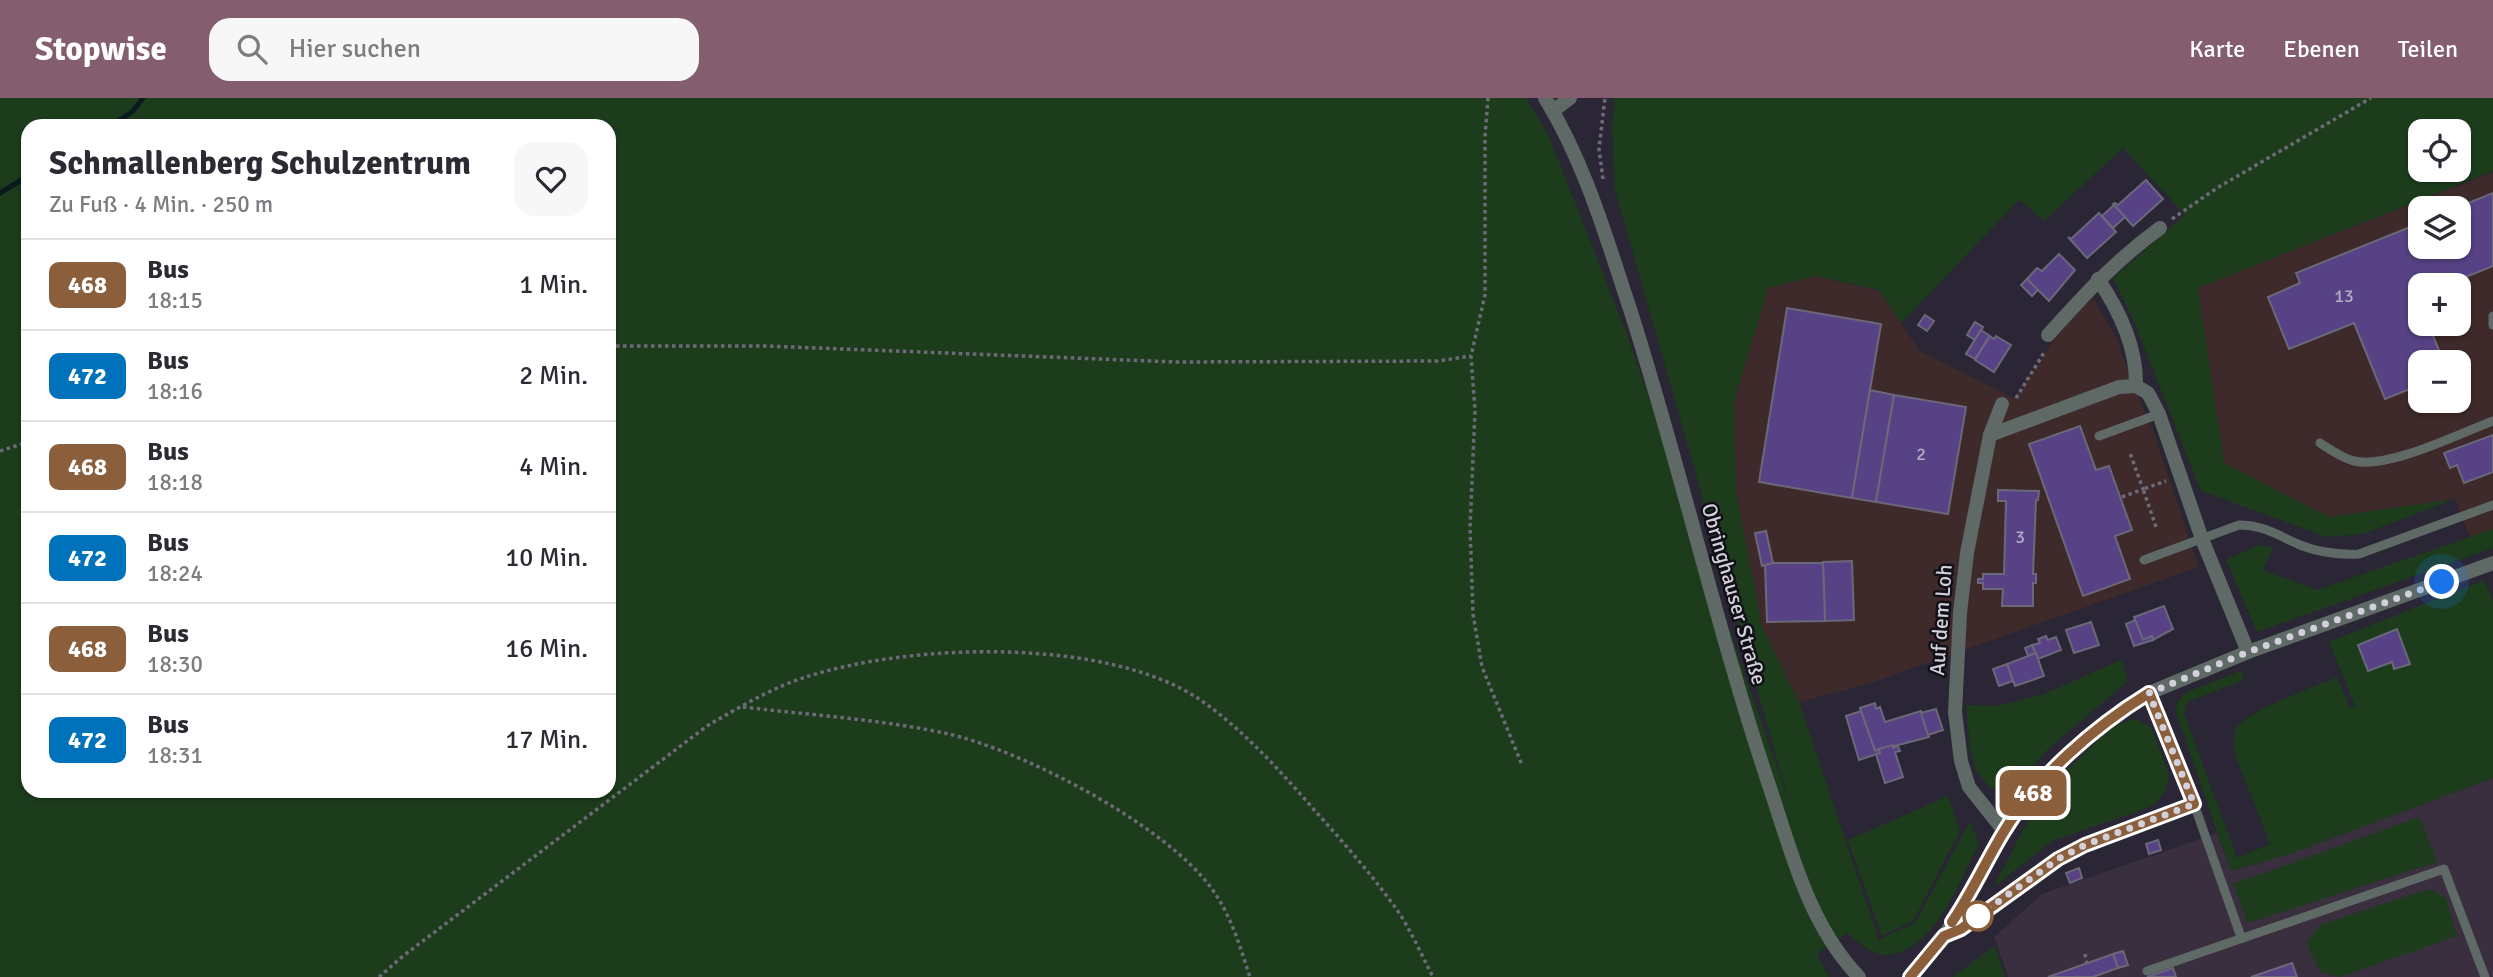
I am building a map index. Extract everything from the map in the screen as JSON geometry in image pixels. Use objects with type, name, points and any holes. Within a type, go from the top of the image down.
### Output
[{"type":"street","name":"Obringhauser Straße","points":[[1545,98],[1570,144],[1598,210],[1646,361],[1752,732],[1802,881],[1813,910],[1830,940],[1859,977]]},
{"type":"street","points":[[1553,111],[1570,98]]},
{"type":"street","points":[[2048,335],[2098,279],[2128,251],[2160,228]]},
{"type":"street","points":[[2098,279],[2124,324],[2137,372],[2137,386]]},
{"type":"street","points":[[1990,435],[2119,387],[2137,386],[2148,393],[2159,414],[2202,539],[2248,652]]},
{"type":"street","name":"Auf dem Loh","points":[[2001,407],[1990,435],[1967,553],[1960,613],[1955,712],[1961,761],[1969,787],[2004,831]]},
{"type":"street","points":[[1910,977],[1944,936],[2004,831],[2060,762],[2092,733],[2149,693],[2248,652],[2493,563]]},
{"type":"lane","points":[[2493,316],[2493,325]]},
{"type":"lane","points":[[2099,436],[2159,414]]},
{"type":"lane","points":[[2320,443],[2343,458],[2370,463],[2398,457],[2493,421]]},
{"type":"lane","points":[[2144,560],[2239,525],[2254,525],[2271,530],[2300,545],[2320,551],[2337,555],[2359,554],[2493,505]]},
{"type":"lane","points":[[2149,693],[2194,804],[2241,937]]},
{"type":"lane","points":[[1944,936],[1961,929],[2058,859],[2085,845],[2194,804]]},
{"type":"lane","points":[[2147,971],[2444,869],[2485,977]]},
{"type":"path","points":[[1488,98],[1485,138],[1485,295],[1471,356],[1475,410],[1471,528],[1473,614],[1482,667],[1522,765]]},
{"type":"path","points":[[2160,228],[2188,206],[2371,98]]},
{"type":"path","points":[[2001,407],[2012,405],[2045,351],[2048,335]]},
{"type":"path","points":[[616,346],[766,346],[1177,362],[1438,361],[1471,356]]},
{"type":"path","points":[[0,451],[21,444]]},
{"type":"path","points":[[2130,453],[2156,527]]},
{"type":"path","points":[[2122,497],[2181,475]]},
{"type":"path","points":[[616,795],[707,726],[741,706],[807,677],[918,654],[1046,654],[1086,659],[1157,678],[1198,698],[1232,725],[1289,781],[1360,863],[1396,909],[1433,977]]},
{"type":"path","points":[[741,706],[946,733],[986,746],[1070,784],[1155,834],[1191,863],[1213,890],[1225,911],[1236,934],[1250,977]]},
{"type":"path","points":[[379,977],[612,798]]},
{"type":"path","points":[[2085,954],[2087,964]]},
{"type":"shaded area","points":[[2493,172],[2493,529],[2470,537],[2455,499],[2329,517],[2224,463],[2197,288],[2408,205],[2408,259],[2471,259],[2471,196],[2432,196]]},
{"type":"shaded area","points":[[1816,276],[1879,291],[1920,351],[2014,398],[2063,327],[2093,298],[2117,339],[2153,430],[2199,567],[1871,683],[1799,702],[1762,627],[1736,491],[1734,402],[1768,288]]},
{"type":"shaded area","points":[[2493,778],[2493,977],[2008,977],[1994,937],[2042,894],[2217,833],[2231,871],[2292,853]]},
{"type":"green space","points":[[0,98],[1526,98],[1549,136],[1626,332],[1790,805],[1615,190],[1612,128],[1615,98],[2493,98],[2493,171],[2471,180],[2471,119],[2408,119],[2408,182],[2465,182],[2430,196],[2408,196],[2408,205],[2198,288],[2224,463],[2329,517],[2455,499],[2363,534],[2327,537],[2201,491],[2131,314],[2113,278],[2185,215],[2123,148],[2044,221],[2019,200],[1901,323],[1879,290],[1816,276],[1768,288],[1734,402],[1736,491],[1762,627],[1799,702],[1879,940],[1915,923],[1970,821],[1979,844],[1943,913],[1917,943],[1901,952],[1884,955],[1864,947],[1847,933],[1817,954],[1829,977],[0,977]]},
{"type":"green space","points":[[2493,529],[2493,548],[2257,632],[2226,560],[2259,545],[2273,548],[2263,570],[2317,590]]},
{"type":"green space","points":[[2484,580],[2493,601],[2493,778],[2292,853],[2231,871],[2176,713],[2177,702],[2187,692],[2241,671],[2244,680],[2187,702],[2184,713],[2237,858],[2270,844],[2234,752],[2233,741],[2238,726],[2269,706],[2337,677],[2350,708],[2355,706],[2329,642]]},
{"type":"green space","points":[[2121,660],[2128,681],[2048,749],[2012,790],[2000,792],[1989,787],[1976,770],[1970,749],[1966,705],[1998,706],[2044,694]]},
{"type":"green space","points":[[2136,719],[2151,727],[2169,774],[2166,790],[2155,805],[2052,841],[1993,888],[2024,828],[2065,772],[2115,724]]},
{"type":"green space","points":[[1948,796],[1960,831],[1913,921],[1882,936],[1848,840]]},
{"type":"green space","points":[[2419,817],[2437,862],[2248,923],[2233,884]]},
{"type":"green space","points":[[2429,889],[2446,898],[2457,936],[2340,977],[2320,972],[2307,943],[2320,925]]},
{"type":"green space","points":[[1995,946],[2005,977],[1952,977]]},
{"type":"building","points":[[2146,180],[2163,199],[2133,226],[2113,204],[2118,205]]},
{"type":"building","points":[[2493,193],[2493,266],[2471,275],[2408,273],[2408,336],[2433,336],[2439,350],[2408,350],[2408,390],[2385,399],[2354,323],[2289,349],[2268,297],[2300,283],[2296,273],[2408,228],[2408,259],[2471,259],[2471,202]]},
{"type":"building","points":[[2114,205],[2125,217],[2113,228],[2102,216]]},
{"type":"building","points":[[2099,213],[2116,232],[2087,258],[2068,237],[2071,239]]},
{"type":"building","points":[[2059,254],[2075,270],[2049,301],[2027,279],[2037,268],[2042,271]]},
{"type":"building","points":[[2027,279],[2038,290],[2032,296],[2021,285]]},
{"type":"building","points":[[1787,308],[1881,324],[1852,498],[1759,482]]},
{"type":"building","points":[[1925,315],[1934,321],[1927,331],[1918,325]]},
{"type":"building","points":[[1975,322],[1983,327],[1975,340],[1967,335]]},
{"type":"building","points":[[1981,330],[1990,336],[1975,359],[1966,354]]},
{"type":"building","points":[[1990,336],[1994,339],[1996,336],[2011,345],[1994,372],[1975,360]]},
{"type":"building","points":[[1870,390],[1894,395],[1876,502],[1852,498]]},
{"type":"building","points":[[1894,395],[1966,407],[1948,514],[1876,502]]},
{"type":"building","points":[[2080,426],[2096,470],[2109,466],[2132,530],[2115,536],[2130,579],[2083,596],[2029,444]]},
{"type":"building","points":[[2493,435],[2493,472],[2464,483],[2457,465],[2450,468],[2444,453]]},
{"type":"building","points":[[1998,490],[2039,491],[2036,500],[2033,574],[2036,574],[2036,583],[2033,583],[2033,606],[2002,606],[2003,589],[1983,589],[1983,583],[1978,583],[1978,579],[1983,579],[1983,574],[2004,574],[2006,501],[1998,501]]},
{"type":"building","points":[[1766,531],[1773,563],[1762,566],[1755,533]]},
{"type":"building","points":[[1852,561],[1854,620],[1825,621],[1823,562]]},
{"type":"building","points":[[1823,563],[1825,621],[1767,622],[1765,565]]},
{"type":"building","points":[[2164,606],[2173,629],[2153,640],[2152,636],[2143,640],[2134,617]]},
{"type":"building","points":[[2135,620],[2143,640],[2152,636],[2153,640],[2134,646],[2126,624]]},
{"type":"building","points":[[2091,622],[2099,645],[2074,653],[2066,630]]},
{"type":"building","points":[[2397,629],[2410,664],[2394,669],[2392,662],[2368,671],[2358,645]]},
{"type":"building","points":[[2046,636],[2048,640],[2056,637],[2061,650],[2038,659],[2032,645],[2040,643],[2038,639]]},
{"type":"building","points":[[2032,645],[2035,653],[2028,656],[2025,648]]},
{"type":"building","points":[[2036,653],[2044,676],[2015,686],[2007,664]]},
{"type":"building","points":[[2007,664],[2013,681],[1999,686],[1993,669]]},
{"type":"building","points":[[1875,703],[1876,709],[1880,707],[1885,722],[1921,711],[1929,737],[1875,751],[1860,708]]},
{"type":"building","points":[[1936,709],[1943,730],[1928,735],[1921,713]]},
{"type":"building","points":[[1861,711],[1875,751],[1879,749],[1880,753],[1859,760],[1846,716]]},
{"type":"building","points":[[1893,745],[1893,748],[1898,746],[1900,751],[1895,752],[1903,777],[1885,783],[1876,754],[1880,753],[1879,749]]},
{"type":"building","points":[[2158,840],[2161,850],[2149,854],[2146,844]]},
{"type":"building","points":[[2079,868],[2082,878],[2070,883],[2066,873]]},
{"type":"building","points":[[2123,951],[2128,965],[2118,968],[2113,954]]},
{"type":"building","points":[[2113,954],[2118,968],[2093,977],[2048,977]]},
{"type":"building","points":[[2292,963],[2297,977],[2251,977]]},
{"type":"building","points":[[2173,968],[2176,977],[2147,977]]},
{"type":"waterway","points":[[121,119],[132,112],[143,98]]},
{"type":"waterway","points":[[0,193],[21,180]]},
{"type":"bus line","name":"468","points":[[1910,977],[1944,936],[1961,929],[2058,859],[2085,845],[2194,804],[2149,693],[2121,710],[2060,762],[2004,831],[1952,922]]},
{"type":"route","points":[[1978,916],[2037,872],[2085,845],[2194,804],[2149,693],[2248,652],[2442,582]]}]
